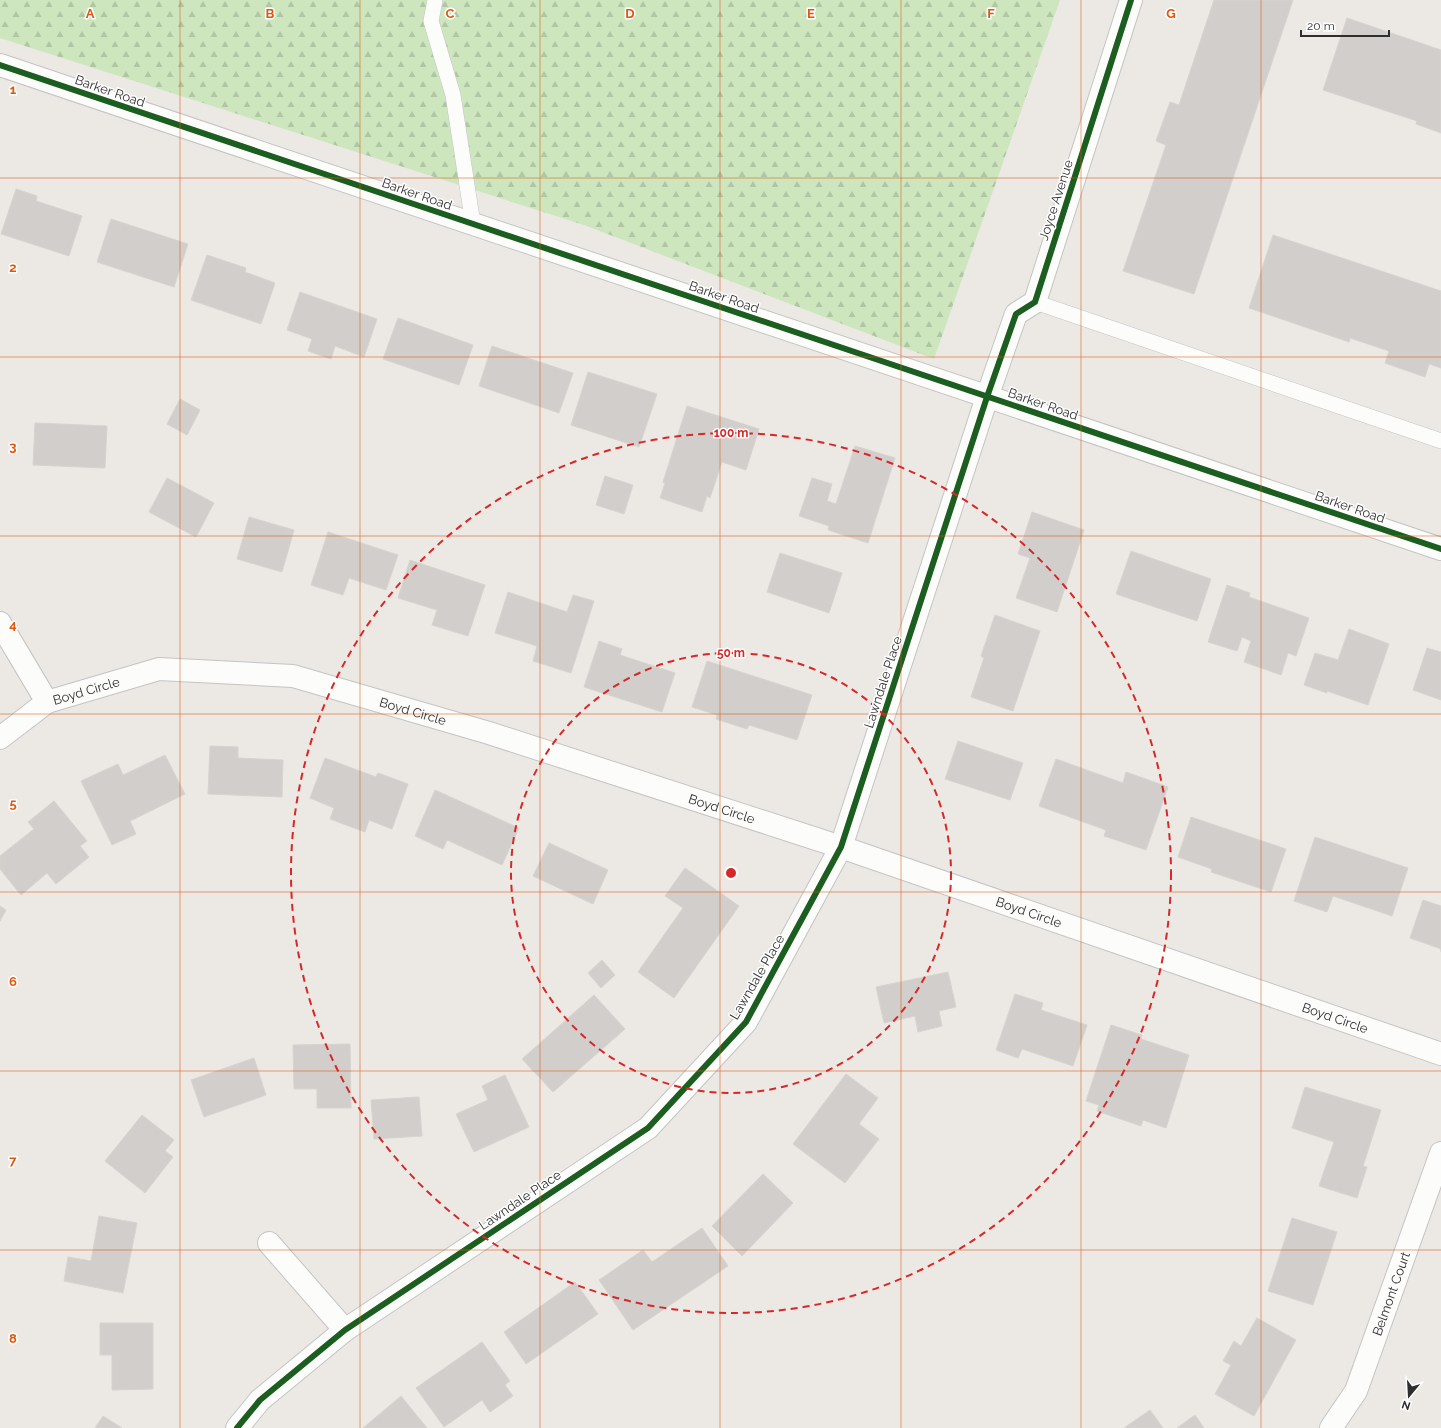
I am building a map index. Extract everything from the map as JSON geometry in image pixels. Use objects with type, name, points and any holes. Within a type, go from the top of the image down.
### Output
[{"type":"street","name":"Joyce Avenue","points":[[1035,302],[1131,0]]},
{"type":"street","name":"Barker Road","points":[[0,66],[1441,549]]},
{"type":"street","points":[[987,397],[1016,314],[1035,302]]},
{"type":"street","name":"Lawndale Place","points":[[237,1428],[260,1400],[345,1330],[648,1128],[746,1022],[841,847],[987,397]]},
{"type":"street","points":[[0,623],[47,702]]},
{"type":"street","name":"Boyd Circle","points":[[0,738],[47,702],[159,669],[293,676],[489,733],[841,847],[1441,1054]]},
{"type":"street","name":"Belmont Court","points":[[1330,1428],[1356,1391],[1441,1153]]},
{"type":"street","points":[[269,1243],[345,1330]]},
{"type":"lane","points":[[435,0],[431,21],[452,95],[473,224]]},
{"type":"lane","points":[[1035,302],[1441,441]]},
{"type":"green space","points":[[0,0],[1060,0],[934,359],[584,225],[0,38]]},
{"type":"building","points":[[1214,0],[1293,0],[1194,294],[1123,271],[1166,145],[1156,141],[1170,102],[1179,105]]},
{"type":"building","points":[[1347,18],[1441,50],[1441,133],[1416,124],[1417,121],[1323,90]]},
{"type":"building","points":[[16,189],[37,196],[36,201],[82,216],[69,256],[1,234]]},
{"type":"building","points":[[111,219],[188,244],[174,287],[97,262]]},
{"type":"building","points":[[1273,235],[1441,291],[1441,368],[1429,364],[1425,377],[1385,363],[1389,351],[1350,338],[1349,342],[1249,308]]},
{"type":"building","points":[[207,255],[246,268],[245,272],[275,283],[261,324],[191,300]]},
{"type":"building","points":[[300,292],[377,319],[364,357],[335,346],[331,359],[308,351],[312,339],[287,330]]},
{"type":"building","points":[[398,318],[473,345],[459,385],[383,359]]},
{"type":"building","points":[[492,346],[573,373],[559,413],[479,386]]},
{"type":"building","points":[[588,372],[657,394],[639,447],[571,425]]},
{"type":"building","points":[[180,399],[200,410],[187,435],[167,424]]},
{"type":"building","points":[[687,406],[759,429],[746,470],[722,462],[710,498],[707,496],[702,512],[660,498],[665,483],[663,482]]},
{"type":"building","points":[[35,423],[107,426],[105,468],[33,465]]},
{"type":"building","points":[[855,446],[895,458],[868,543],[828,530],[829,526],[799,516],[812,478],[832,484],[827,501],[836,504]]},
{"type":"building","points":[[605,476],[633,485],[624,514],[596,505]]},
{"type":"building","points":[[167,478],[214,503],[196,537],[149,512]]},
{"type":"building","points":[[1032,512],[1084,530],[1057,612],[1016,598],[1030,558],[1018,554]]},
{"type":"building","points":[[249,517],[294,530],[282,572],[237,559]]},
{"type":"building","points":[[328,532],[398,555],[386,590],[349,578],[343,595],[311,585]]},
{"type":"building","points":[[1131,551],[1211,579],[1197,621],[1116,594]]},
{"type":"building","points":[[780,553],[842,573],[829,613],[767,592]]},
{"type":"building","points":[[410,560],[485,585],[468,636],[432,625],[437,610],[398,598]]},
{"type":"building","points":[[1227,585],[1250,593],[1249,597],[1309,618],[1296,656],[1288,653],[1281,675],[1244,662],[1251,641],[1242,637],[1237,651],[1208,642]]},
{"type":"building","points":[[508,592],[567,612],[573,595],[594,601],[571,673],[533,661],[537,646],[495,633]]},
{"type":"building","points":[[995,615],[1040,631],[1013,711],[971,697],[984,658],[981,656]]},
{"type":"building","points":[[1349,629],[1389,644],[1368,705],[1304,685],[1315,653],[1338,660]]},
{"type":"building","points":[[599,641],[622,649],[620,655],[675,673],[662,712],[584,687]]},
{"type":"building","points":[[1427,648],[1441,652],[1441,700],[1413,690]]},
{"type":"building","points":[[707,661],[812,695],[797,740],[749,725],[747,729],[716,719],[717,715],[692,707]]},
{"type":"building","points":[[958,741],[1023,763],[1010,800],[945,779]]},
{"type":"building","points":[[210,746],[238,747],[238,758],[283,760],[282,797],[208,794]]},
{"type":"building","points":[[165,755],[185,794],[130,821],[136,834],[112,845],[81,781],[118,764],[123,775]]},
{"type":"building","points":[[325,758],[376,777],[378,773],[408,784],[392,829],[369,820],[365,832],[330,819],[334,808],[310,798]]},
{"type":"building","points":[[1056,759],[1123,783],[1126,772],[1168,787],[1146,850],[1104,836],[1106,830],[1039,806]]},
{"type":"building","points":[[435,790],[519,828],[502,865],[447,840],[443,849],[415,836]]},
{"type":"building","points":[[54,801],[87,841],[80,846],[89,857],[56,884],[47,873],[21,895],[0,869],[0,856],[34,829],[28,822]]},
{"type":"building","points":[[1191,817],[1286,849],[1271,892],[1211,872],[1212,869],[1178,857]]},
{"type":"building","points":[[1315,837],[1408,868],[1392,916],[1333,896],[1327,912],[1294,901]]},
{"type":"building","points":[[549,843],[608,870],[593,904],[533,876]]},
{"type":"building","points":[[685,868],[739,906],[674,998],[638,972],[683,908],[665,896]]},
{"type":"building","points":[[1423,900],[1441,906],[1441,949],[1410,938]]},
{"type":"building","points":[[0,906],[6,910],[0,921]]},
{"type":"building","points":[[602,960],[615,975],[601,988],[588,973]]},
{"type":"building","points":[[948,972],[956,1007],[939,1011],[942,1026],[918,1032],[915,1016],[884,1023],[876,987]]},
{"type":"building","points":[[1015,994],[1043,1003],[1041,1010],[1087,1025],[1073,1066],[1022,1049],[1018,1058],[996,1050]]},
{"type":"building","points":[[594,995],[625,1029],[553,1092],[522,1059]]},
{"type":"building","points":[[1111,1025],[1142,1035],[1141,1039],[1189,1055],[1166,1128],[1143,1120],[1141,1126],[1097,1111],[1099,1105],[1086,1101]]},
{"type":"building","points":[[350,1044],[351,1108],[317,1108],[317,1089],[294,1089],[293,1045]]},
{"type":"building","points":[[254,1058],[266,1095],[204,1117],[191,1080]]},
{"type":"building","points":[[846,1074],[878,1098],[859,1124],[879,1139],[845,1183],[793,1144]]},
{"type":"building","points":[[505,1075],[529,1127],[474,1152],[456,1114],[488,1100],[482,1086]]},
{"type":"building","points":[[1305,1087],[1381,1110],[1363,1166],[1367,1167],[1357,1198],[1319,1186],[1334,1142],[1292,1128]]},
{"type":"building","points":[[419,1097],[422,1136],[374,1139],[371,1100]]},
{"type":"building","points":[[142,1115],[174,1140],[165,1151],[173,1157],[145,1193],[105,1161]]},
{"type":"building","points":[[763,1174],[793,1203],[742,1256],[712,1226]]},
{"type":"building","points":[[99,1216],[137,1223],[123,1293],[64,1281],[68,1257],[91,1261]]},
{"type":"building","points":[[1292,1218],[1337,1232],[1313,1305],[1268,1291]]},
{"type":"building","points":[[702,1228],[728,1266],[633,1330],[599,1280],[643,1250],[652,1262]]},
{"type":"building","points":[[575,1282],[598,1314],[526,1364],[504,1332]]},
{"type":"building","points":[[1257,1318],[1296,1340],[1254,1416],[1215,1394],[1231,1365],[1223,1361],[1234,1341],[1241,1346]]},
{"type":"building","points":[[100,1323],[153,1323],[153,1389],[112,1390],[112,1355],[100,1355]]},
{"type":"building","points":[[482,1342],[510,1381],[505,1385],[513,1396],[490,1412],[482,1400],[444,1427],[416,1388]]},
{"type":"building","points":[[401,1396],[427,1428],[363,1428]]},
{"type":"building","points":[[1150,1410],[1163,1428],[1124,1428]]},
{"type":"building","points":[[1195,1415],[1204,1428],[1177,1428]]},
{"type":"building","points":[[103,1416],[122,1428],[95,1428]]},
{"type":"cycle path","points":[[237,1428],[260,1400],[345,1330],[648,1128],[746,1022],[841,847],[987,397],[1016,314],[1035,302],[1131,0]]},
{"type":"cycle path","points":[[0,65],[1441,549]]}]
